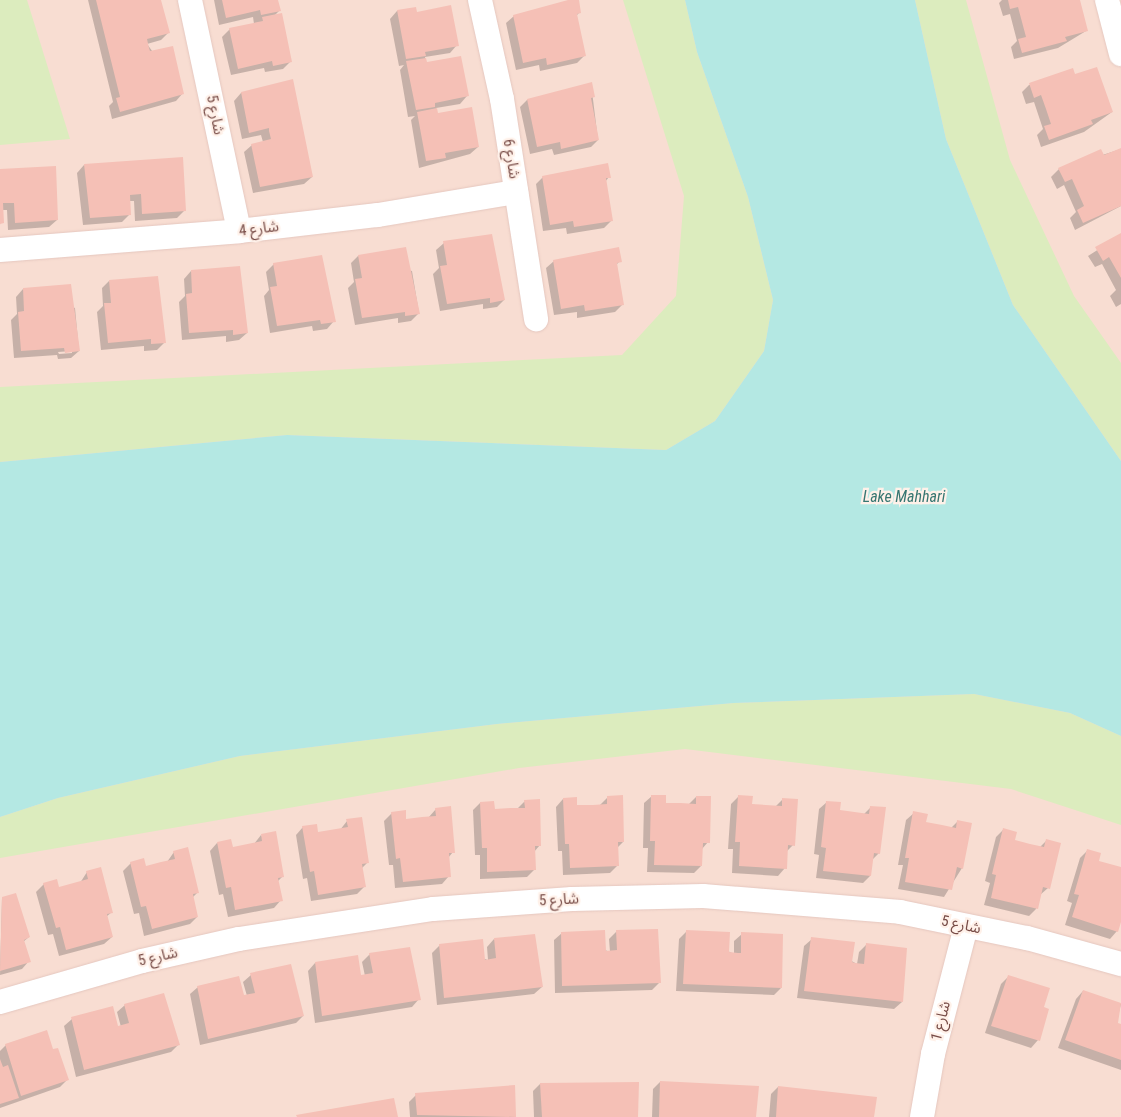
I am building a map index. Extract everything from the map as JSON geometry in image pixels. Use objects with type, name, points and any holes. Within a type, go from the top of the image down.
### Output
[{"type":"street","name":"شارع 5","points":[[190,0],[239,231]]},
{"type":"street","name":"شارع 6","points":[[480,0],[502,99],[536,319]]},
{"type":"street","points":[[1107,0],[1121,54]]},
{"type":"street","name":"شارع 4","points":[[0,250],[239,231],[378,214],[516,192]]},
{"type":"street","name":"شارع 5","points":[[0,1002],[142,961],[239,939],[433,909],[572,899],[704,896],[900,912],[1121,964]]},
{"type":"street","name":"شارع 1","points":[[922,1117],[933,1054],[966,926]]},
{"type":"shaded area","points":[[0,0],[1121,0],[1121,1117],[0,1117]]},
{"type":"green space","points":[[0,0],[27,0],[70,139],[0,145]]},
{"type":"green space","points":[[623,0],[685,0],[697,52],[748,197],[773,300],[764,351],[715,421],[666,450],[287,435],[0,462],[0,387],[622,355],[676,296],[684,196]]},
{"type":"green space","points":[[915,0],[966,0],[1010,160],[1074,296],[1121,363],[1121,461],[1013,305],[946,139]]},
{"type":"green space","points":[[974,694],[1070,713],[1121,736],[1121,825],[1011,789],[685,749],[519,768],[0,858],[0,817],[58,798],[240,756],[497,724],[734,703]]},
{"type":"water","name":"Lake Mahhari","points":[[685,0],[915,0],[946,139],[1013,305],[1121,461],[1121,736],[1070,713],[974,694],[734,703],[497,724],[240,756],[58,798],[0,817],[0,462],[287,435],[666,450],[715,421],[764,351],[773,300],[748,197],[697,52]]},
{"type":"building","points":[[96,0],[161,0],[170,33],[147,39],[149,48],[150,51],[173,46],[184,94],[120,112],[116,98],[120,97]]},
{"type":"building","points":[[222,0],[278,0],[281,11],[261,15],[260,10],[226,18]]},
{"type":"building","points":[[568,0],[579,0],[581,13],[577,14],[586,56],[547,65],[546,58],[523,63],[513,15]]},
{"type":"building","points":[[1008,0],[1080,0],[1088,31],[1065,37],[1067,41],[1022,53],[1018,39],[1026,37],[1018,7],[1010,9]]},
{"type":"building","points":[[451,5],[459,46],[425,52],[426,56],[406,59],[397,10],[416,7],[417,12]]},
{"type":"building","points":[[282,13],[292,62],[273,66],[272,61],[238,69],[229,28],[263,21],[262,17]]},
{"type":"building","points":[[461,56],[469,96],[435,103],[435,107],[416,110],[406,61],[426,58],[427,62]]},
{"type":"building","points":[[1097,67],[1113,112],[1091,120],[1093,124],[1049,140],[1044,126],[1051,124],[1046,109],[1041,95],[1034,98],[1029,83],[1073,68],[1075,74]]},
{"type":"building","points":[[293,79],[313,177],[260,187],[251,144],[271,139],[269,128],[249,133],[241,92]]},
{"type":"building","points":[[592,82],[595,97],[591,98],[599,140],[561,149],[560,142],[537,147],[527,99]]},
{"type":"building","points":[[472,107],[479,147],[445,153],[446,158],[426,161],[417,112],[437,108],[438,113]]},
{"type":"building","points":[[1121,148],[1121,206],[1083,223],[1077,210],[1084,206],[1072,179],[1065,182],[1058,168],[1101,149],[1104,155]]},
{"type":"building","points":[[183,157],[186,211],[142,214],[141,194],[130,195],[131,215],[90,218],[84,164]]},
{"type":"building","points":[[608,163],[611,178],[606,178],[613,221],[574,227],[573,221],[550,225],[542,176]]},
{"type":"building","points":[[56,166],[58,220],[15,223],[14,203],[3,203],[4,223],[0,224],[0,169]]},
{"type":"building","points":[[1121,233],[1121,278],[1109,257],[1103,261],[1095,247]]},
{"type":"building","points":[[492,234],[505,300],[490,303],[490,298],[447,304],[440,266],[447,265],[443,241]]},
{"type":"building","points":[[406,247],[420,314],[405,316],[405,312],[362,318],[355,279],[362,278],[358,255]]},
{"type":"building","points":[[619,247],[622,262],[617,263],[624,305],[585,311],[584,305],[561,309],[553,260]]},
{"type":"building","points":[[322,255],[336,322],[321,324],[320,320],[277,326],[270,287],[277,286],[273,263]]},
{"type":"building","points":[[240,266],[248,333],[233,335],[233,330],[189,333],[186,294],[192,293],[191,270]]},
{"type":"building","points":[[158,276],[166,343],[151,344],[151,339],[108,343],[104,303],[111,303],[109,280]]},
{"type":"building","points":[[71,284],[80,351],[65,353],[64,348],[21,351],[18,312],[24,311],[23,288]]},
{"type":"building","points":[[623,795],[624,842],[618,842],[619,866],[570,868],[569,844],[565,844],[563,798],[577,797],[577,805],[593,805],[607,804],[607,796]]},
{"type":"building","points":[[651,795],[666,795],[666,803],[696,804],[696,796],[711,796],[710,843],[703,843],[702,866],[654,865],[655,841],[650,841]]},
{"type":"building","points":[[738,795],[753,796],[752,804],[782,806],[782,798],[798,799],[795,846],[788,845],[787,869],[739,866],[740,842],[735,842]]},
{"type":"building","points":[[540,799],[541,846],[535,846],[536,870],[487,872],[487,848],[482,848],[480,802],[494,801],[495,809],[525,808],[524,800]]},
{"type":"building","points":[[826,801],[841,802],[840,810],[869,814],[870,806],[886,807],[880,854],[874,853],[871,876],[823,871],[826,848],[821,847]]},
{"type":"building","points":[[451,806],[455,853],[449,853],[451,877],[403,882],[400,858],[396,859],[391,812],[406,810],[406,819],[436,816],[435,808]]},
{"type":"building","points":[[913,811],[928,814],[926,822],[956,828],[957,820],[972,823],[963,869],[957,867],[952,890],[905,882],[909,858],[905,858]]},
{"type":"building","points":[[362,817],[369,863],[362,864],[366,887],[318,895],[314,871],[310,872],[302,826],[317,824],[318,832],[348,827],[346,819]]},
{"type":"building","points":[[1003,828],[1017,832],[1015,840],[1030,844],[1044,847],[1046,839],[1061,843],[1050,889],[1043,887],[1038,909],[991,898],[996,875],[992,874]]},
{"type":"building","points":[[276,831],[284,877],[278,878],[283,901],[235,910],[231,887],[226,888],[217,842],[231,839],[233,847],[262,841],[261,834]]},
{"type":"building","points":[[188,847],[199,893],[193,894],[198,917],[152,929],[146,906],[141,907],[130,862],[144,858],[146,866],[175,859],[173,851]]},
{"type":"building","points":[[1087,849],[1101,853],[1099,861],[1121,867],[1121,922],[1118,932],[1072,917],[1079,895],[1074,894]]},
{"type":"building","points":[[101,867],[113,913],[107,914],[113,937],[66,950],[60,927],[56,928],[43,883],[57,879],[59,887],[88,879],[86,871]]},
{"type":"building","points":[[16,893],[30,937],[24,940],[31,962],[0,971],[2,897]]},
{"type":"building","points":[[658,929],[661,983],[562,986],[561,932],[605,930],[606,951],[617,950],[616,930]]},
{"type":"building","points":[[686,930],[730,932],[729,952],[738,953],[741,953],[741,932],[783,934],[782,988],[683,984]]},
{"type":"building","points":[[535,934],[543,987],[444,998],[439,944],[483,939],[485,960],[496,958],[494,938]]},
{"type":"building","points":[[811,937],[855,942],[852,962],[855,963],[864,964],[866,943],[907,948],[903,1002],[804,991]]},
{"type":"building","points":[[410,947],[421,1000],[322,1016],[315,962],[358,955],[361,975],[373,973],[369,953]]},
{"type":"building","points":[[291,964],[304,1016],[208,1039],[197,986],[239,976],[244,995],[255,993],[250,973]]},
{"type":"building","points":[[1008,975],[1050,988],[1044,1007],[1049,1009],[1040,1041],[991,1026]]},
{"type":"building","points":[[1083,990],[1121,1003],[1118,1023],[1121,1024],[1121,1060],[1065,1040]]},
{"type":"building","points":[[164,993],[180,1045],[84,1070],[71,1017],[113,1006],[118,1026],[129,1023],[124,1004]]},
{"type":"building","points":[[47,1030],[53,1049],[58,1048],[69,1080],[21,1096],[5,1044]]},
{"type":"building","points":[[0,1059],[3,1067],[8,1065],[19,1098],[0,1104]]},
{"type":"building","points":[[660,1081],[759,1086],[756,1117],[659,1117]]},
{"type":"building","points":[[639,1082],[638,1117],[542,1117],[540,1083]]},
{"type":"building","points":[[515,1085],[516,1117],[417,1115],[415,1093]]},
{"type":"building","points":[[778,1086],[877,1097],[874,1117],[776,1117]]},
{"type":"building","points":[[394,1098],[398,1117],[297,1117],[296,1115]]}]
